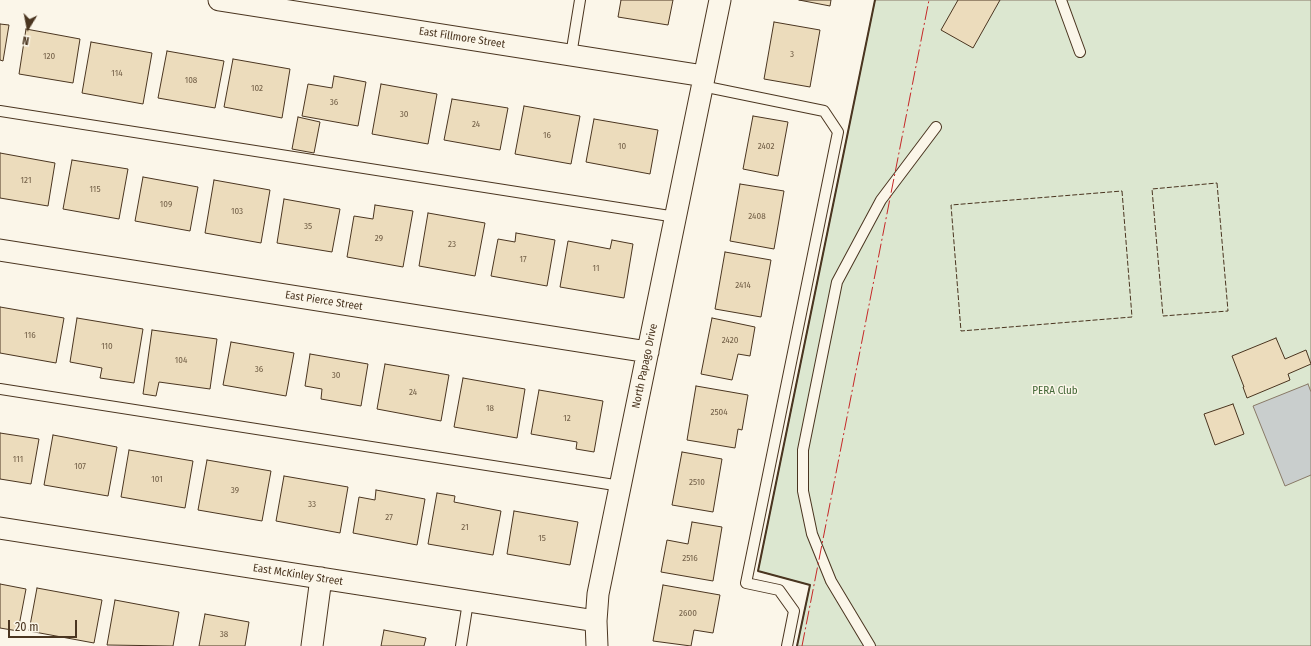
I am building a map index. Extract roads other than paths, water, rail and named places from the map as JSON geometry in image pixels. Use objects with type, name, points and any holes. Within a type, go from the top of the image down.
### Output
[{"type":"street","name":"East Fillmore Street","points":[[219,0],[571,55],[703,81]]},
{"type":"street","name":"North Papago Drive","points":[[597,646],[596,621],[598,594],[720,0]]},
{"type":"street","name":"East Pierce Street","points":[[0,250],[648,352]]},
{"type":"street","name":"East McKinley Street","points":[[0,528],[596,621]]},
{"type":"street","points":[[312,646],[321,578]]},
{"type":"lane","points":[[571,55],[580,0]]},
{"type":"lane","points":[[1061,0],[1080,52]]},
{"type":"lane","points":[[703,81],[824,111],[838,132],[746,583],[780,590],[794,612],[787,646]]},
{"type":"lane","points":[[0,111],[676,217]]},
{"type":"lane","points":[[870,646],[831,581],[812,534],[803,491],[803,450],[837,282],[881,200],[936,127]]},
{"type":"lane","points":[[0,389],[621,486]]},
{"type":"lane","points":[[461,646],[468,602]]},
{"type":"park label","name":"PERA Club","points":[[1055,391]]}]
